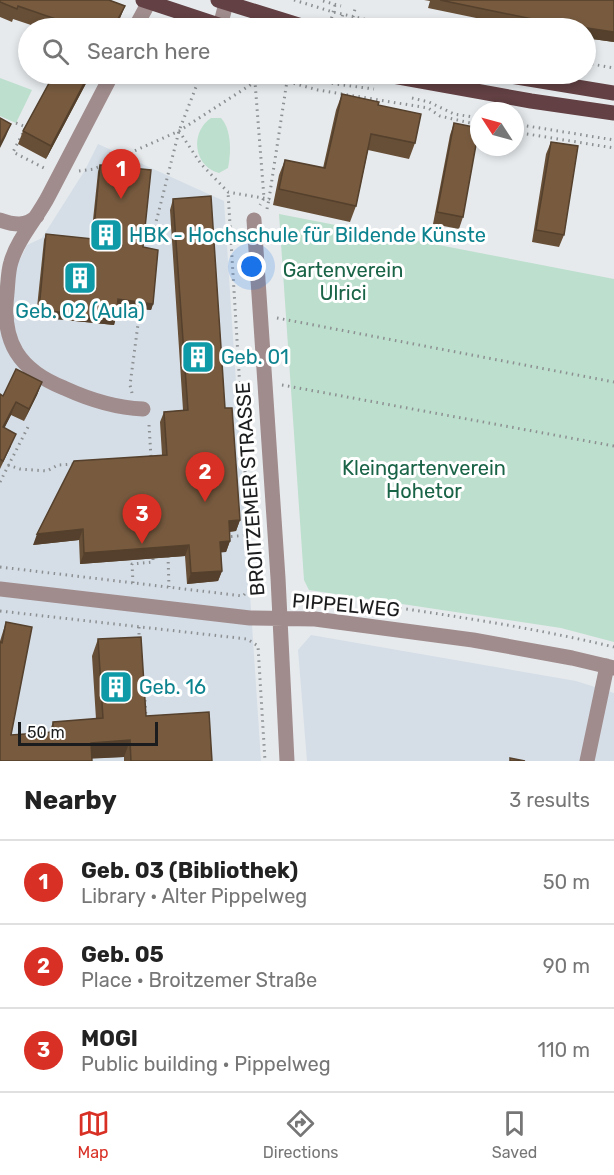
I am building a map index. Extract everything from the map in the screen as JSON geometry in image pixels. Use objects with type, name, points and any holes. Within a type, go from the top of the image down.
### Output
[{"type":"main road","points":[[146,1],[197,18]]},
{"type":"main road","points":[[224,1],[277,18]]},
{"type":"main road","points":[[437,84],[614,113]]},
{"type":"main road","points":[[559,84],[614,93]]},
{"type":"street","points":[[139,18],[146,1]]},
{"type":"street","points":[[224,1],[224,18]]},
{"type":"street","points":[[107,84],[39,214],[10,262],[5,303],[6,330],[15,353],[28,367],[49,382],[129,409],[143,409]]},
{"type":"street","points":[[0,220],[19,225],[30,223],[39,214]]},
{"type":"street","name":"BROITZEMER STRASSE","points":[[254,220],[278,578],[287,761]]},
{"type":"street","name":"PIPPELWEG","points":[[0,589],[279,620],[315,619],[473,640],[611,667]]},
{"type":"street","points":[[587,761],[611,667]]},
{"type":"path","points":[[294,0],[358,18]]},
{"type":"path","points":[[323,1],[341,6]]},
{"type":"path","points":[[331,18],[333,3]]},
{"type":"path","points":[[353,17],[355,9]]},
{"type":"path","points":[[342,18],[343,14]]},
{"type":"path","points":[[596,65],[614,68]]},
{"type":"path","points":[[148,255],[179,131],[197,84]]},
{"type":"path","points":[[78,171],[94,169],[179,131],[252,84]]},
{"type":"path","points":[[254,220],[264,198],[255,84]]},
{"type":"path","points":[[179,131],[201,164],[228,192],[269,199],[287,84]]},
{"type":"path","points":[[299,84],[332,92],[428,108],[440,116],[470,123]]},
{"type":"path","points":[[332,92],[335,84],[375,90]]},
{"type":"path","points":[[407,97],[429,102],[454,114],[470,117]]},
{"type":"path","points":[[16,123],[26,127],[13,152],[43,167],[39,177]]},
{"type":"path","points":[[524,125],[614,140]]},
{"type":"path","points":[[524,133],[614,148]]},
{"type":"path","points":[[0,567],[243,596],[252,586],[228,192]]},
{"type":"path","points":[[287,320],[614,382]]},
{"type":"path","points":[[291,385],[614,446]]},
{"type":"path","points":[[0,482],[28,427]]},
{"type":"path","points":[[233,435],[243,434]]},
{"type":"path","points":[[8,465],[20,469],[47,471],[58,465],[82,464]]},
{"type":"path","points":[[221,538],[249,535]]},
{"type":"path","points":[[168,555],[169,587]]},
{"type":"path","points":[[133,583],[132,564],[153,562],[153,558]]},
{"type":"path","points":[[291,592],[299,597],[322,597],[492,622],[561,634],[614,647]]},
{"type":"path","points":[[0,611],[247,639],[258,646],[265,761]]},
{"type":"path","points":[[139,627],[140,641]]},
{"type":"path","points":[[139,719],[146,719],[144,694]]},
{"type":"shaded area","points":[[98,144],[224,201],[261,761],[0,761],[0,300],[27,245],[42,238],[85,170]]},
{"type":"shaded area","points":[[311,635],[576,681],[614,693],[614,761],[307,761],[298,650]]},
{"type":"green space","points":[[0,78],[32,90],[16,123],[0,116]]},
{"type":"green space","points":[[211,118],[221,118],[229,135],[228,168],[219,173],[204,163],[197,148],[200,132]]},
{"type":"green space","name":"Kleingartenverein Hohetor","points":[[279,214],[614,279],[614,642],[561,628],[309,590],[304,580]]},
{"type":"building","points":[[0,0],[109,0],[125,6],[118,18],[53,18],[0,2]]},
{"type":"building","points":[[440,0],[614,0],[614,32],[596,29],[596,18],[528,18]]},
{"type":"building","points":[[49,84],[84,84],[51,146],[23,131]]},
{"type":"building","points":[[342,94],[379,102],[378,105],[421,114],[415,143],[371,134],[356,206],[279,189],[285,160],[325,168]]},
{"type":"building","points":[[0,118],[11,124],[0,144]]},
{"type":"building","points":[[454,123],[470,126],[470,156],[474,156],[463,217],[437,212]]},
{"type":"building","points":[[551,142],[578,146],[564,235],[536,230]]},
{"type":"building","points":[[100,165],[151,170],[143,247],[158,250],[153,304],[118,299],[116,318],[39,310],[46,234],[93,239]]},
{"type":"building","points":[[211,196],[225,408],[232,408],[240,520],[229,521],[230,541],[220,542],[222,571],[191,573],[189,545],[84,553],[83,529],[37,534],[74,461],[167,455],[164,412],[188,410],[173,199]]},
{"type":"building","points":[[16,369],[42,382],[29,409],[16,402],[3,427],[16,434],[3,461],[0,459],[0,394],[3,396]]},
{"type":"building","points":[[6,622],[32,627],[11,735],[53,732],[53,722],[103,718],[98,639],[141,637],[146,716],[209,712],[212,761],[131,761],[130,740],[91,743],[92,761],[0,761],[0,642],[2,643]]},
{"type":"place","name":"Geb. 03 (Bibliothek)","points":[[121,199]]},
{"type":"place","name":"HBK - Hochschule für Bildende Künste","points":[[106,235]]},
{"type":"place","name":"Geb. 02 (Aula)","points":[[80,278]]},
{"type":"place","name":"Geb. 01","points":[[198,357]]},
{"type":"place","name":"Geb. 05","points":[[205,502]]},
{"type":"place","name":"MOGI","points":[[142,544]]},
{"type":"place","name":"Geb. 16","points":[[116,687]]},
{"type":"park label","name":"Gartenverein Ulrici","points":[[343,282]]}]
